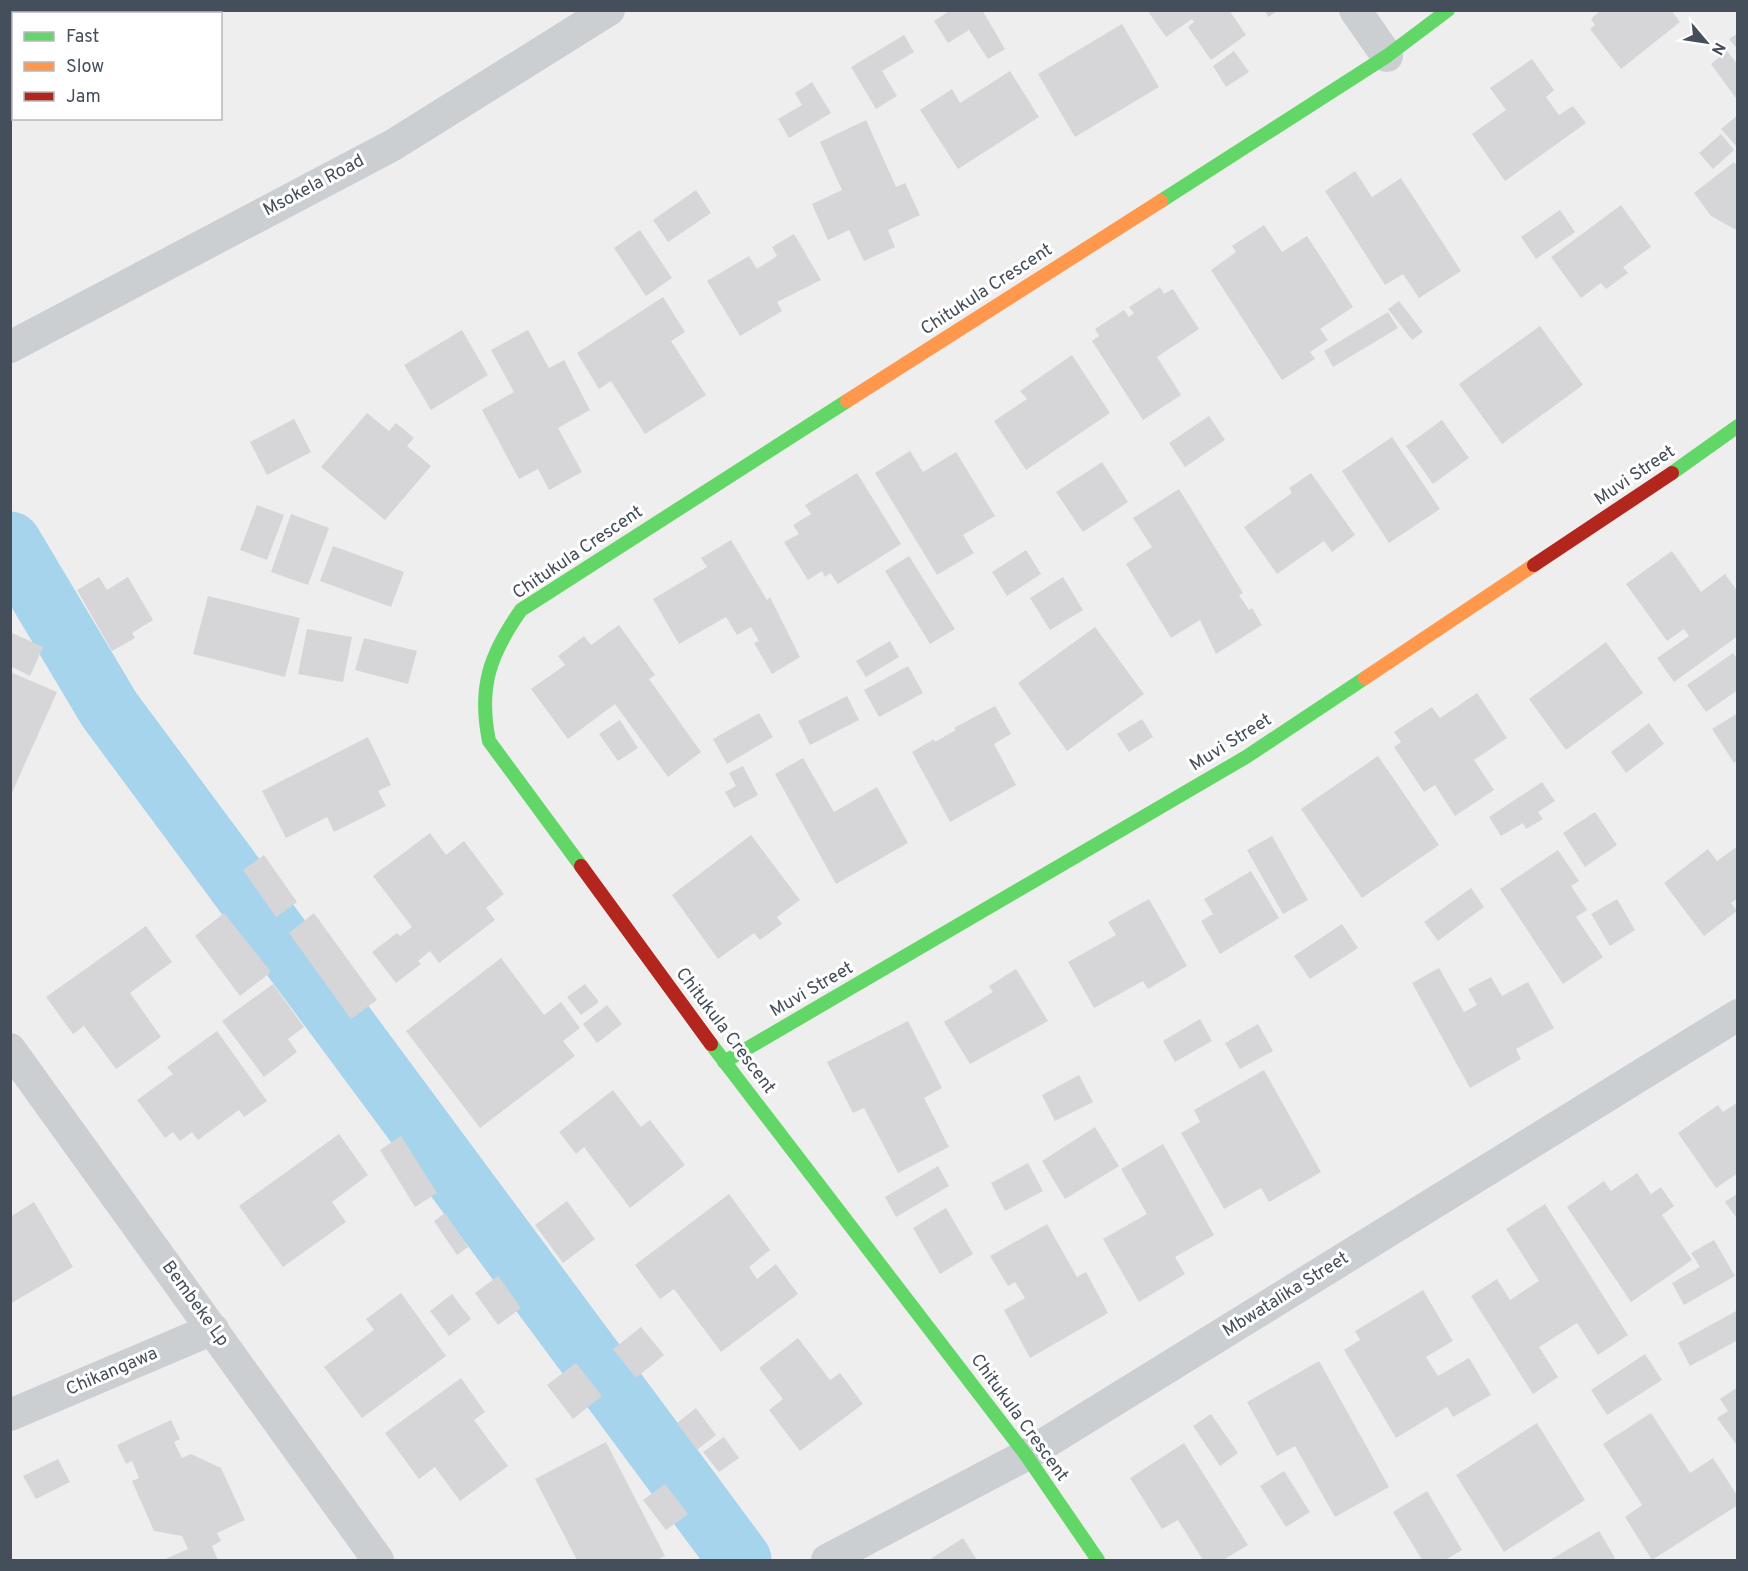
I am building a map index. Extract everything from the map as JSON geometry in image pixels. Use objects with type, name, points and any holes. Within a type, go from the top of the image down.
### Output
[{"type":"street","name":"Msokela Road","points":[[10,347],[393,145],[609,10]]},
{"type":"street","points":[[1355,10],[1387,56]]},
{"type":"street","name":"Chitukula Crescent","points":[[1098,1560],[1026,1455],[724,1062],[489,741],[482,714],[483,688],[491,659],[504,632],[520,610],[1387,56],[1448,10]]},
{"type":"street","name":"Muvi Street","points":[[724,1062],[1246,757],[1694,458],[1737,426]]},
{"type":"street","name":"Mbwatalika Street","points":[[827,1560],[1026,1455],[1737,1015]]},
{"type":"street","name":"Bembeke Lp","points":[[10,1049],[378,1560]]},
{"type":"street","name":"Chikangawa","points":[[10,1415],[213,1329]]},
{"type":"building","points":[[951,10],[982,10],[1005,49],[988,59],[969,30],[948,43],[934,21]]},
{"type":"building","points":[[1147,10],[1229,10],[1246,35],[1211,60],[1188,27],[1194,22],[1192,19],[1166,37]]},
{"type":"building","points":[[1265,10],[1279,10],[1268,17]]},
{"type":"building","points":[[1601,10],[1671,10],[1680,22],[1621,69],[1590,29],[1595,25],[1591,19]]},
{"type":"building","points":[[1122,24],[1159,87],[1075,137],[1038,74]]},
{"type":"building","points":[[1738,33],[1738,50],[1729,39]]},
{"type":"building","points":[[904,35],[914,52],[882,71],[897,96],[876,109],[851,67]]},
{"type":"building","points":[[1234,51],[1249,72],[1226,87],[1213,66]]},
{"type":"building","points":[[1727,51],[1738,65],[1738,101],[1711,64]]},
{"type":"building","points":[[1532,59],[1554,90],[1546,97],[1559,115],[1573,106],[1586,123],[1505,181],[1472,134],[1506,110],[1490,88]]},
{"type":"building","points":[[1010,71],[1039,117],[958,169],[920,110],[952,89],[960,103]]},
{"type":"building","points":[[812,82],[831,113],[789,138],[778,119],[802,105],[795,93]]},
{"type":"building","points":[[1738,115],[1738,148],[1721,129]]},
{"type":"building","points":[[866,120],[896,187],[905,183],[920,215],[888,230],[895,247],[864,261],[849,230],[828,240],[812,204],[842,190],[820,142]]},
{"type":"building","points":[[1721,134],[1734,150],[1713,169],[1699,153]]},
{"type":"building","points":[[1734,162],[1738,167],[1738,231],[1711,216],[1694,193]]},
{"type":"building","points":[[1355,171],[1372,197],[1401,178],[1461,271],[1419,298],[1403,274],[1385,285],[1325,191]]},
{"type":"building","points":[[696,190],[711,213],[668,242],[653,220]]},
{"type":"building","points":[[1621,205],[1651,247],[1623,267],[1628,273],[1606,289],[1601,283],[1581,298],[1551,257]]},
{"type":"building","points":[[1560,210],[1575,232],[1536,259],[1521,237]]},
{"type":"building","points":[[1264,225],[1282,252],[1307,236],[1353,307],[1320,329],[1328,340],[1310,352],[1315,359],[1282,380],[1211,270],[1236,252],[1232,246]]},
{"type":"building","points":[[640,230],[672,278],[646,296],[614,248]]},
{"type":"building","points":[[794,234],[821,280],[777,302],[782,311],[740,336],[707,281],[749,256],[757,269],[777,256],[772,247]]},
{"type":"building","points":[[1160,287],[1164,294],[1173,289],[1199,329],[1157,357],[1181,395],[1143,420],[1092,341],[1099,336],[1095,329],[1124,310],[1129,317],[1134,313],[1129,307]]},
{"type":"building","points":[[663,297],[685,332],[671,341],[706,395],[645,434],[611,381],[599,389],[577,353]]},
{"type":"building","points":[[1399,301],[1423,332],[1412,340],[1388,309]]},
{"type":"building","points":[[1388,312],[1398,328],[1333,367],[1324,351]]},
{"type":"building","points":[[1540,326],[1583,385],[1502,444],[1459,384]]},
{"type":"building","points":[[462,330],[488,375],[431,410],[404,365]]},
{"type":"building","points":[[528,330],[549,368],[564,360],[590,410],[558,428],[582,472],[549,490],[538,469],[519,479],[482,410],[514,392],[491,350]]},
{"type":"building","points":[[1072,355],[1110,413],[1026,470],[994,421],[1027,399],[1020,391]]},
{"type":"building","points":[[367,413],[389,431],[396,423],[414,438],[407,446],[431,466],[385,520],[321,467]]},
{"type":"building","points":[[1209,416],[1225,440],[1185,467],[1169,443]]},
{"type":"building","points":[[294,419],[311,452],[267,475],[250,442]]},
{"type":"building","points":[[1442,420],[1469,458],[1433,484],[1406,446]]},
{"type":"building","points":[[1392,437],[1440,509],[1389,543],[1342,471]]},
{"type":"building","points":[[910,451],[923,472],[956,452],[995,516],[963,535],[974,553],[937,575],[875,473]]},
{"type":"building","points":[[1102,462],[1128,502],[1083,532],[1056,492]]},
{"type":"building","points":[[857,473],[901,544],[838,584],[830,573],[825,577],[822,571],[808,580],[784,542],[799,534],[793,525],[811,514],[805,505]]},
{"type":"building","points":[[1311,473],[1355,535],[1332,552],[1324,541],[1277,574],[1244,527],[1292,493],[1289,488]]},
{"type":"building","points":[[1179,489],[1243,593],[1239,595],[1249,610],[1252,608],[1262,625],[1216,654],[1200,620],[1171,638],[1126,564],[1152,547],[1133,518]]},
{"type":"building","points":[[257,505],[284,515],[267,560],[240,550]]},
{"type":"building","points":[[291,514],[329,528],[308,585],[271,572]]},
{"type":"building","points":[[731,540],[767,600],[770,597],[800,657],[772,674],[754,643],[759,641],[751,627],[737,635],[726,617],[679,644],[653,599],[707,567],[701,558]]},
{"type":"building","points":[[333,546],[404,572],[391,607],[320,581]]},
{"type":"building","points":[[1026,550],[1041,574],[1007,596],[992,572]]},
{"type":"building","points":[[1672,551],[1701,592],[1725,574],[1738,592],[1738,636],[1674,682],[1657,658],[1689,636],[1684,629],[1667,641],[1626,584]]},
{"type":"building","points":[[909,556],[955,629],[930,644],[885,571]]},
{"type":"building","points":[[99,577],[107,590],[128,577],[153,620],[132,633],[135,638],[112,651],[77,590]]},
{"type":"building","points":[[1063,577],[1083,610],[1050,630],[1030,598]]},
{"type":"building","points":[[208,596],[300,618],[285,677],[193,654]]},
{"type":"building","points":[[619,625],[655,675],[649,679],[701,752],[668,777],[615,704],[568,739],[531,689],[565,665],[558,656],[584,636],[591,645]]},
{"type":"building","points":[[1095,627],[1144,694],[1067,751],[1018,683]]},
{"type":"building","points":[[307,629],[352,637],[343,682],[298,674]]},
{"type":"building","points":[[10,632],[43,647],[30,676],[10,666]]},
{"type":"building","points":[[364,638],[417,651],[408,684],[355,670]]},
{"type":"building","points":[[890,641],[899,657],[866,677],[856,661]]},
{"type":"building","points":[[1606,642],[1643,693],[1566,750],[1529,699]]},
{"type":"building","points":[[1733,653],[1738,660],[1738,690],[1706,712],[1687,685]]},
{"type":"building","points":[[908,666],[923,693],[879,717],[864,690]]},
{"type":"building","points":[[10,672],[57,692],[10,797]]},
{"type":"building","points":[[1477,693],[1507,738],[1474,760],[1494,790],[1455,816],[1435,785],[1424,792],[1394,747],[1401,742],[1394,732],[1432,707],[1440,718]]},
{"type":"building","points":[[847,696],[859,720],[810,745],[798,721]]},
{"type":"building","points":[[995,706],[1011,734],[994,744],[1016,785],[950,822],[912,752],[934,739],[935,742],[956,730],[954,728]]},
{"type":"building","points":[[759,713],[773,737],[727,764],[713,739]]},
{"type":"building","points":[[1738,713],[1738,760],[1734,763],[1712,729]]},
{"type":"building","points":[[1142,719],[1153,737],[1129,752],[1117,734]]},
{"type":"building","points":[[620,720],[638,748],[618,761],[599,734]]},
{"type":"building","points":[[1649,723],[1664,744],[1626,773],[1611,752]]},
{"type":"building","points":[[368,737],[391,785],[378,791],[386,806],[334,832],[327,817],[286,838],[262,791]]},
{"type":"building","points":[[1378,756],[1439,845],[1362,898],[1301,809]]},
{"type":"building","points":[[803,758],[834,812],[877,787],[908,843],[836,884],[775,774]]},
{"type":"building","points":[[743,766],[758,795],[734,808],[725,792],[736,786],[729,773]]},
{"type":"building","points":[[1542,782],[1555,801],[1538,812],[1543,819],[1526,829],[1523,823],[1501,836],[1489,817]]},
{"type":"building","points":[[1595,812],[1617,845],[1585,867],[1563,833]]},
{"type":"building","points":[[430,833],[446,855],[464,841],[504,894],[486,908],[495,920],[439,963],[430,951],[418,961],[421,964],[396,983],[372,952],[397,933],[400,936],[412,927],[373,876]]},
{"type":"building","points":[[751,835],[800,900],[777,917],[782,924],[760,940],[754,933],[718,959],[672,895]]},
{"type":"building","points":[[1272,836],[1308,900],[1283,914],[1247,850]]},
{"type":"building","points":[[1738,846],[1738,898],[1731,903],[1737,911],[1704,936],[1664,883],[1708,849],[1717,861]]},
{"type":"building","points":[[1558,850],[1579,881],[1571,886],[1587,910],[1576,917],[1603,957],[1563,984],[1500,889]]},
{"type":"building","points":[[264,855],[297,902],[276,917],[243,870]]},
{"type":"building","points":[[1251,871],[1279,918],[1220,954],[1201,921],[1213,914],[1204,899]]},
{"type":"building","points":[[1471,888],[1484,907],[1438,941],[1424,922]]},
{"type":"building","points":[[1149,899],[1187,966],[1148,989],[1143,981],[1094,1008],[1068,962],[1116,935],[1108,922]]},
{"type":"building","points":[[1617,899],[1635,930],[1610,946],[1591,914]]},
{"type":"building","points":[[224,913],[271,972],[240,996],[195,936]]},
{"type":"building","points":[[314,913],[377,1000],[351,1019],[289,933]]},
{"type":"building","points":[[1342,924],[1358,948],[1310,979],[1294,956]]},
{"type":"building","points":[[146,926],[172,962],[130,993],[161,1037],[116,1069],[84,1026],[73,1034],[46,997]]},
{"type":"building","points":[[501,958],[544,1015],[561,1002],[580,1028],[563,1041],[575,1056],[480,1128],[406,1031]]},
{"type":"building","points":[[1439,968],[1464,1012],[1477,1005],[1468,989],[1491,977],[1502,996],[1528,982],[1554,1028],[1516,1049],[1521,1059],[1470,1088],[1412,983]]},
{"type":"building","points":[[1016,969],[1048,1021],[970,1064],[944,1022],[993,992],[989,986]]},
{"type":"building","points":[[273,984],[304,1027],[288,1039],[297,1052],[264,1077],[222,1021]]},
{"type":"building","points":[[585,984],[599,1002],[581,1015],[567,997]]},
{"type":"building","points":[[607,1005],[622,1024],[597,1043],[583,1024]]},
{"type":"building","points":[[1200,1019],[1212,1041],[1175,1062],[1163,1041]]},
{"type":"building","points":[[908,1021],[942,1088],[924,1098],[949,1147],[898,1173],[864,1108],[853,1113],[827,1062]]},
{"type":"building","points":[[1258,1024],[1273,1051],[1240,1069],[1225,1043]]},
{"type":"building","points":[[217,1031],[267,1101],[244,1117],[239,1110],[198,1140],[192,1132],[180,1141],[173,1132],[165,1138],[137,1100],[173,1074],[167,1067]]},
{"type":"building","points":[[1264,1070],[1321,1172],[1269,1202],[1261,1188],[1224,1209],[1181,1133],[1200,1122],[1194,1110]]},
{"type":"building","points":[[1079,1075],[1093,1102],[1055,1121],[1042,1095]]},
{"type":"building","points":[[613,1090],[641,1127],[650,1120],[685,1165],[630,1208],[584,1147],[576,1154],[559,1132]]},
{"type":"building","points":[[1738,1102],[1738,1173],[1716,1188],[1678,1133],[1718,1105],[1723,1112]]},
{"type":"building","points":[[1095,1127],[1119,1166],[1065,1199],[1042,1161]]},
{"type":"building","points":[[339,1134],[368,1175],[332,1202],[346,1222],[283,1267],[239,1206]]},
{"type":"building","points":[[401,1136],[437,1193],[415,1207],[380,1150]]},
{"type":"building","points":[[1163,1144],[1214,1235],[1175,1257],[1185,1274],[1139,1302],[1103,1239],[1147,1214],[1121,1169]]},
{"type":"building","points":[[1028,1163],[1043,1191],[1005,1211],[991,1183]]},
{"type":"building","points":[[938,1166],[949,1186],[896,1217],[885,1197]]},
{"type":"building","points":[[1637,1173],[1651,1194],[1661,1187],[1674,1206],[1662,1215],[1692,1260],[1631,1302],[1567,1207],[1604,1181],[1611,1191]]},
{"type":"building","points":[[1738,1193],[1738,1220],[1725,1202]]},
{"type":"building","points":[[729,1194],[770,1250],[749,1267],[757,1279],[776,1264],[798,1294],[721,1352],[674,1289],[660,1299],[635,1265]]},
{"type":"building","points":[[567,1201],[595,1239],[563,1263],[535,1225]]},
{"type":"building","points":[[34,1202],[73,1267],[10,1304],[10,1217]]},
{"type":"building","points":[[1545,1204],[1628,1335],[1598,1355],[1577,1323],[1539,1347],[1558,1377],[1533,1394],[1471,1296],[1497,1279],[1510,1300],[1539,1281],[1506,1229]]},
{"type":"building","points":[[946,1208],[973,1254],[940,1274],[913,1228]]},
{"type":"building","points":[[445,1213],[468,1247],[457,1255],[434,1221]]},
{"type":"building","points":[[1047,1224],[1077,1277],[1086,1272],[1108,1313],[1030,1358],[1004,1310],[1025,1298],[1015,1282],[1008,1286],[990,1256]]},
{"type":"building","points":[[1714,1240],[1735,1276],[1684,1305],[1672,1283],[1700,1267],[1691,1253]]},
{"type":"building","points":[[498,1276],[521,1308],[498,1325],[475,1293]]},
{"type":"building","points":[[1423,1290],[1453,1341],[1426,1357],[1438,1376],[1469,1358],[1491,1395],[1453,1417],[1447,1407],[1396,1438],[1344,1350],[1360,1340],[1355,1331]]},
{"type":"building","points":[[401,1293],[446,1356],[362,1418],[324,1367],[374,1330],[366,1319]]},
{"type":"building","points":[[452,1294],[471,1319],[449,1336],[430,1311]]},
{"type":"building","points":[[1738,1310],[1738,1340],[1690,1366],[1678,1343]]},
{"type":"building","points":[[641,1327],[664,1355],[636,1378],[613,1349]]},
{"type":"building","points":[[798,1338],[830,1380],[840,1373],[863,1404],[800,1451],[769,1410],[783,1399],[759,1368]]},
{"type":"building","points":[[1645,1354],[1662,1380],[1607,1415],[1591,1390]]},
{"type":"building","points":[[1319,1361],[1389,1487],[1335,1517],[1295,1446],[1277,1456],[1247,1402]]},
{"type":"building","points":[[576,1363],[602,1396],[573,1419],[547,1385]]},
{"type":"building","points":[[461,1378],[485,1412],[474,1420],[508,1466],[460,1501],[435,1467],[419,1479],[385,1433]]},
{"type":"building","points":[[1738,1387],[1738,1447],[1717,1418],[1728,1411],[1720,1399]]},
{"type":"building","points":[[696,1408],[716,1435],[697,1450],[677,1423]]},
{"type":"building","points":[[1651,1413],[1690,1473],[1713,1458],[1738,1497],[1738,1505],[1652,1560],[1625,1517],[1642,1505],[1603,1444]]},
{"type":"building","points":[[1211,1414],[1238,1453],[1220,1466],[1193,1426]]},
{"type":"building","points":[[171,1420],[180,1439],[174,1442],[182,1458],[191,1454],[221,1468],[245,1520],[217,1533],[221,1541],[212,1546],[218,1560],[163,1560],[188,1549],[182,1536],[154,1531],[132,1481],[139,1478],[132,1461],[126,1464],[117,1445]]},
{"type":"building","points":[[1537,1423],[1585,1500],[1504,1552],[1456,1475]]},
{"type":"building","points":[[724,1437],[739,1458],[719,1472],[703,1452]]},
{"type":"building","points":[[606,1442],[665,1556],[656,1560],[577,1560],[535,1479]]},
{"type":"building","points":[[1184,1443],[1248,1545],[1223,1560],[1203,1560],[1178,1520],[1162,1529],[1130,1478]]},
{"type":"building","points":[[58,1459],[70,1482],[36,1499],[23,1476]]},
{"type":"building","points":[[1284,1471],[1310,1512],[1286,1527],[1260,1486]]},
{"type":"building","points":[[665,1484],[688,1514],[666,1530],[643,1500]]},
{"type":"building","points":[[1427,1491],[1462,1550],[1445,1560],[1422,1560],[1393,1512]]},
{"type":"building","points":[[1599,1531],[1615,1558],[1612,1560],[1550,1560]]},
{"type":"building","points":[[963,1538],[977,1560],[929,1560]]},
{"type":"waterway","points":[[10,543],[109,709],[740,1560]]},
{"type":"traffic: fast","points":[[1161,201],[1387,56],[1448,10]]},
{"type":"traffic: fast","points":[[581,866],[489,741],[486,722],[486,687],[501,641],[521,610],[847,401]]},
{"type":"traffic: fast","points":[[1672,473],[1738,426]]},
{"type":"traffic: fast","points":[[724,1062],[1246,757],[1365,678]]},
{"type":"traffic: fast","points":[[711,1044],[1026,1455],[1098,1560]]},
{"type":"traffic: slow","points":[[847,401],[1161,201]]},
{"type":"traffic: slow","points":[[1365,678],[1534,565]]},
{"type":"traffic: jam","points":[[1534,565],[1672,473]]},
{"type":"traffic: jam","points":[[581,866],[711,1044]]}]
